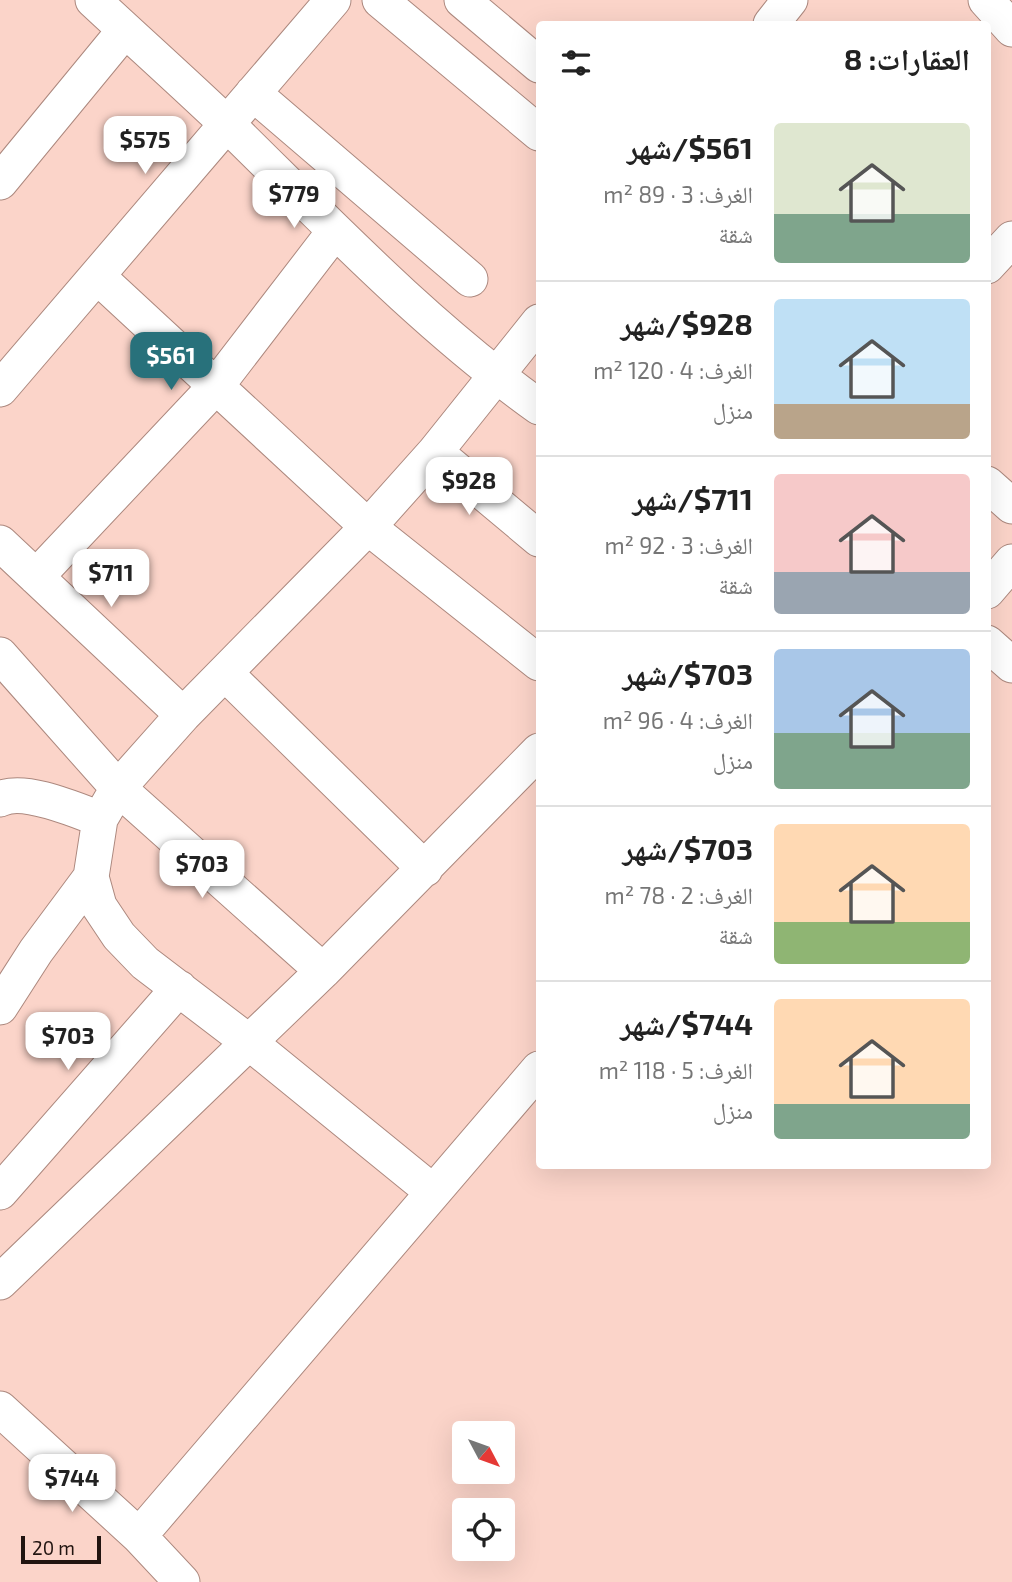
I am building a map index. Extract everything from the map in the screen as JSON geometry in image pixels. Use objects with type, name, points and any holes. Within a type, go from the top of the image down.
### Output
[{"type":"street","points":[[93,0],[227,124],[335,231],[496,376],[536,405]]},
{"type":"street","points":[[0,389],[333,0]]},
{"type":"street","points":[[380,0],[536,130]]},
{"type":"street","points":[[462,0],[536,62]]},
{"type":"street","points":[[773,21],[790,0]]},
{"type":"street","points":[[986,0],[1012,29]]},
{"type":"street","points":[[0,182],[125,30]]},
{"type":"street","points":[[253,93],[470,279]]},
{"type":"street","points":[[36,576],[216,386],[335,231]]},
{"type":"street","points":[[991,262],[1012,239]]},
{"type":"street","points":[[97,276],[368,527],[536,661]]},
{"type":"street","points":[[433,1192],[250,1043],[145,963],[119,936],[99,906],[92,877],[100,819],[118,788],[183,715],[368,527],[435,452],[536,326]]},
{"type":"street","points":[[435,452],[536,536]]},
{"type":"street","points":[[991,488],[1012,506]]},
{"type":"street","points":[[0,543],[183,715]]},
{"type":"street","points":[[991,586],[1012,562]]},
{"type":"street","points":[[991,647],[1012,665]]},
{"type":"street","points":[[0,655],[118,788],[323,971]]},
{"type":"street","points":[[225,673],[425,869]]},
{"type":"street","points":[[0,1282],[250,1043],[536,754]]},
{"type":"street","points":[[0,799],[8,795],[47,800],[100,819]]},
{"type":"street","points":[[4,992],[92,877]]},
{"type":"street","points":[[0,1192],[179,988]]},
{"type":"street","points":[[139,1536],[536,1072]]},
{"type":"street","points":[[0,1409],[139,1536],[173,1579]]}]
